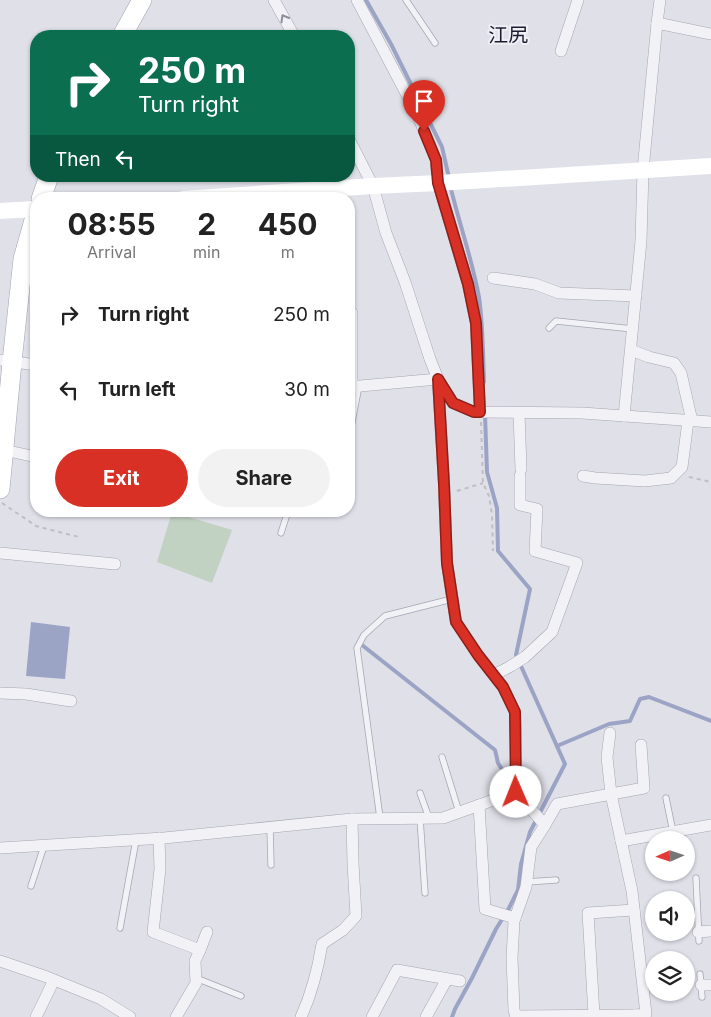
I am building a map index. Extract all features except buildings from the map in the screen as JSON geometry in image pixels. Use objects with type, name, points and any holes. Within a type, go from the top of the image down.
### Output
[{"type":"main road","points":[[125,30],[142,0]]},
{"type":"main road","points":[[0,489],[4,450],[6,361],[23,259],[30,234]]},
{"type":"street","points":[[274,0],[291,30]]},
{"type":"street","points":[[357,0],[418,116],[446,183],[452,230],[468,284],[476,323],[480,412]]},
{"type":"street","points":[[561,51],[578,0]]},
{"type":"street","points":[[624,416],[641,240],[643,170],[660,0]]},
{"type":"street","points":[[657,23],[711,34]]},
{"type":"street","points":[[355,151],[373,186],[386,233],[430,359],[438,379],[453,403],[474,412],[582,413],[711,422]]},
{"type":"street","points":[[285,192],[711,166]]},
{"type":"street","points":[[0,211],[30,209]]},
{"type":"street","points":[[493,278],[535,284],[558,293],[636,296]]},
{"type":"street","points":[[582,476],[645,481],[671,478],[682,468],[690,421],[681,372],[674,363],[631,350]]},
{"type":"street","points":[[6,361],[30,364]]},
{"type":"street","points":[[355,386],[438,379]]},
{"type":"street","points":[[438,379],[447,563],[456,622],[478,655],[503,687],[515,712],[516,792],[546,825]]},
{"type":"street","points":[[494,675],[525,657],[552,632],[577,563],[535,551],[537,510],[520,505],[519,412]]},
{"type":"street","points":[[4,450],[30,456]]},
{"type":"street","points":[[0,553],[116,564]]},
{"type":"street","points":[[0,693],[26,694],[70,701]]},
{"type":"street","points":[[610,733],[607,757],[611,794],[632,891],[646,1014],[635,1016],[516,1016],[514,1010],[512,958],[515,918],[526,887],[531,847],[557,804],[611,794],[644,788],[640,745]]},
{"type":"street","points":[[0,848],[136,840],[352,819],[443,818],[516,792]]},
{"type":"street","points":[[479,805],[485,909],[515,918]]},
{"type":"street","points":[[300,1017],[319,962],[322,944],[343,930],[356,916],[352,819]]},
{"type":"street","points":[[678,831],[711,825]]},
{"type":"street","points":[[621,841],[645,837]]},
{"type":"street","points":[[159,838],[160,869],[153,932],[200,950]]},
{"type":"street","points":[[594,1015],[588,913],[634,910]]},
{"type":"street","points":[[698,936],[711,931]]},
{"type":"street","points":[[176,1017],[196,983],[196,961],[207,932]]},
{"type":"street","points":[[0,961],[100,999],[130,1017]]},
{"type":"street","points":[[372,1017],[397,970],[460,981]]},
{"type":"street","points":[[426,1017],[447,978]]},
{"type":"street","points":[[36,1017],[54,980]]},
{"type":"lane","points":[[406,0],[435,43]]},
{"type":"lane","points":[[549,328],[556,321],[633,329]]},
{"type":"lane","points":[[281,533],[286,517]]},
{"type":"lane","points":[[380,818],[358,648],[364,635],[386,616],[452,599]]},
{"type":"lane","points":[[442,757],[459,812]]},
{"type":"lane","points":[[420,793],[424,818],[426,893]]},
{"type":"lane","points":[[666,798],[673,831]]},
{"type":"lane","points":[[270,827],[271,865]]},
{"type":"lane","points":[[120,928],[136,840]]},
{"type":"lane","points":[[31,886],[44,846]]},
{"type":"lane","points":[[696,878],[698,936]]},
{"type":"lane","points":[[526,882],[556,880]]},
{"type":"lane","points":[[196,978],[241,996]]},
{"type":"path","points":[[480,412],[483,483],[489,496],[492,515],[493,551]]},
{"type":"path","points":[[676,473],[711,482]]},
{"type":"path","points":[[445,494],[483,483]]},
{"type":"path","points":[[0,502],[36,526],[79,537]]},
{"type":"green space","points":[[170,517],[189,517],[232,530],[212,583],[157,562]]},
{"type":"water","points":[[31,622],[70,627],[65,679],[26,676]]},
{"type":"waterway","points":[[366,0],[391,44],[442,147],[449,178]]},
{"type":"waterway","points":[[450,185],[479,297],[484,382]]},
{"type":"waterway","points":[[452,1017],[496,929],[518,890],[521,864],[530,832],[565,764],[516,655],[530,589],[498,551],[497,508],[487,472],[485,414]]},
{"type":"waterway","points":[[362,645],[495,750],[498,763],[511,784]]},
{"type":"waterway","points":[[557,746],[609,724],[630,721],[640,699],[649,697],[711,721]]},
{"type":"district","name":"江尻","points":[[508,35]]},
{"type":"route","points":[[424,131],[436,160],[438,183],[468,284],[476,323],[480,412],[474,412],[453,403],[438,379],[447,563],[452,599],[456,622],[478,655],[503,687],[515,712],[516,792]]}]
